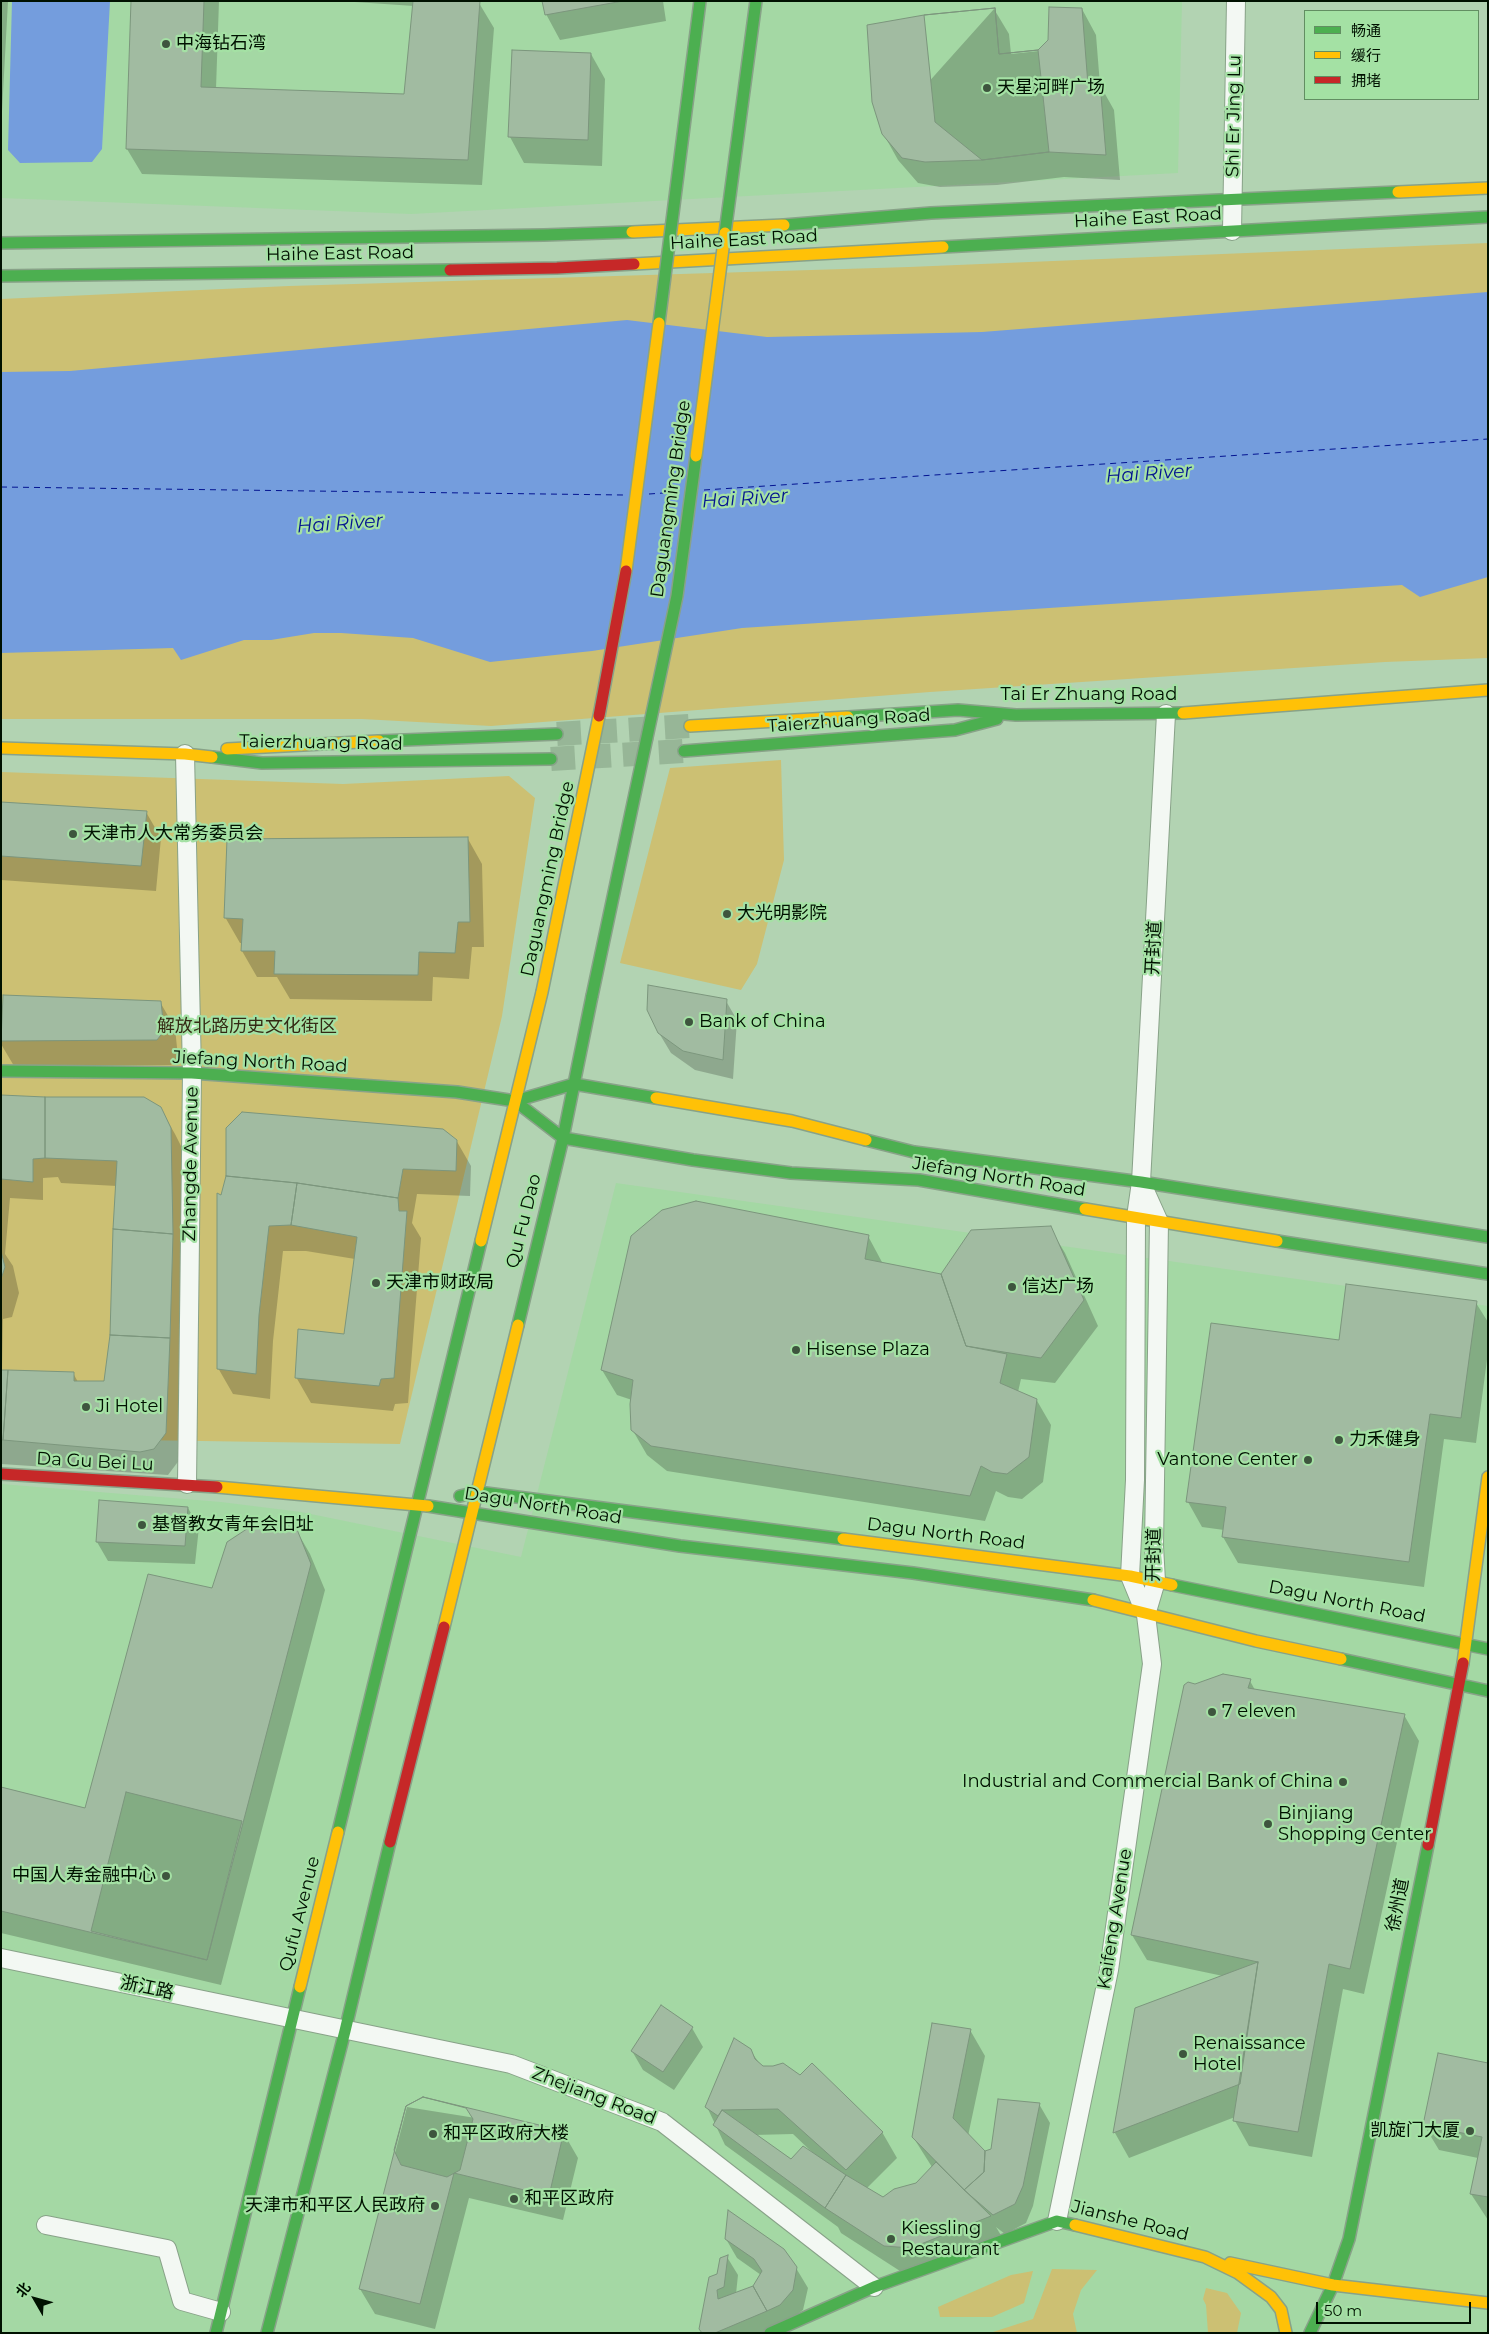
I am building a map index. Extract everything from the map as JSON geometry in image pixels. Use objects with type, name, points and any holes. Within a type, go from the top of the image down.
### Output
[{"type":"main road","name":"Daguangming Bridge","points":[[542,992],[609,669],[630,547],[700,1]]},
{"type":"main road","name":"Daguangming Bridge","points":[[592,996],[677,596],[756,1]]},
{"type":"main road","name":"Haihe East Road","points":[[1,243],[544,236],[772,226],[931,212],[1488,188]]},
{"type":"main road","name":"Haihe East Road","points":[[1,276],[557,268],[1488,217]]},
{"type":"main road","name":"Tai Er Zhuang Road","points":[[690,726],[958,710],[1016,715],[1166,714],[1488,690]]},
{"type":"main road","name":"Taierzhuang Road","points":[[684,751],[956,730],[1016,715]]},
{"type":"main road","points":[[185,754],[263,746],[557,734]]},
{"type":"main road","name":"Taierzhuang Road","points":[[1,748],[185,754],[262,763],[551,759]]},
{"type":"main road","name":"Qu Fu Dao","points":[[417,1504],[542,992]]},
{"type":"main road","name":"Qu Fu Dao","points":[[474,1512],[563,1138],[592,996]]},
{"type":"main road","name":"Jiefang North Road","points":[[1,1071],[192,1073],[458,1092],[515,1101],[574,1084],[792,1121],[914,1152],[1141,1182],[1488,1238]]},
{"type":"main road","name":"Jiefang North Road","points":[[515,1101],[563,1138],[693,1160],[790,1173],[919,1180],[1159,1222],[1488,1274]]},
{"type":"main road","name":"Da Gu Bei Lu","points":[[1,1474],[187,1484]]},
{"type":"main road","name":"徐州道","points":[[1310,2333],[1333,2285],[1349,2239],[1468,1644],[1488,1477]]},
{"type":"main road","name":"Dagu North Road","points":[[187,1484],[417,1504],[680,1546],[913,1573],[1080,1597],[1146,1614],[1488,1691]]},
{"type":"main road","name":"Dagu North Road","points":[[417,1504],[478,1492],[1130,1576],[1488,1649]]},
{"type":"main road","name":"Qufu Avenue","points":[[216,2333],[417,1504]]},
{"type":"main road","points":[[267,2333],[345,2031],[414,1740],[474,1512]]},
{"type":"main road","name":"Jianshe Road","points":[[770,2333],[874,2287],[1001,2243],[1057,2221],[1205,2257],[1238,2273],[1270,2297],[1281,2310],[1286,2333]]},
{"type":"main road","points":[[1205,2257],[1333,2285],[1488,2303]]},
{"type":"street","name":"Shi Er Jing Lu","points":[[1232,230],[1236,1]]},
{"type":"street","name":"开封道","points":[[1146,1614],[1130,1576],[1135,1480],[1136,1217],[1141,1182],[1166,714]]},
{"type":"street","name":"Zhangde Avenue","points":[[185,754],[192,1073],[187,1484]]},
{"type":"street","name":"开封道","points":[[1141,1182],[1159,1222],[1154,1546],[1156,1581],[1146,1614]]},
{"type":"street","name":"Kaifeng Avenue","points":[[1057,2221],[1109,1970],[1152,1664],[1146,1614]]},
{"type":"street","name":"浙江路","points":[[1,1958],[293,2018]]},
{"type":"street","name":"Zhejiang Road","points":[[293,2018],[345,2031],[511,2064],[662,2122],[874,2287]]},
{"type":"street","points":[[46,2225],[167,2249],[182,2301],[221,2312]]},
{"type":"shaded area","points":[[1,1],[1182,1],[1178,173],[411,214],[1,198]]},
{"type":"shaded area","points":[[616,1183],[1488,1306],[1488,2333],[1,2333],[1,1484],[221,1502],[301,1512],[521,1557]]},
{"type":"green space","points":[[1488,243],[1488,658],[1385,662],[930,692],[491,726],[362,719],[1,719],[1,299],[289,286],[909,267]]},
{"type":"green space","name":"大光明影院","points":[[781,760],[784,860],[757,964],[741,990],[620,963],[670,768]]},
{"type":"green space","name":"解放北路历史文化街区","points":[[1,772],[343,784],[509,776],[535,798],[502,1016],[400,1444],[1,1438]]},
{"type":"green space","points":[[1052,2269],[1097,2270],[1081,2290],[1073,2314],[1077,2333],[956,2333],[993,2332],[1033,2319]]},
{"type":"green space","points":[[1033,2271],[1024,2303],[992,2317],[940,2317],[938,2307],[1011,2275]]},
{"type":"green space","points":[[1206,2288],[1227,2293],[1241,2313],[1237,2333],[1208,2333],[1206,2305],[1203,2299]]},
{"type":"water","points":[[12,1],[110,1],[102,149],[92,162],[20,163],[8,150]]},
{"type":"water","name":"Hai River","points":[[1488,292],[1488,577],[1420,597],[1402,585],[742,628],[592,651],[490,662],[413,638],[341,633],[314,633],[271,640],[244,640],[181,660],[173,648],[1,653],[1,372],[70,371],[627,320],[767,337],[982,332]]},
{"type":"building","name":"中海钻石湾","points":[[131,1],[204,1],[201,87],[404,94],[413,1],[480,1],[468,160],[126,149]]},
{"type":"building","points":[[542,1],[623,1],[545,15]]},
{"type":"building","points":[[1049,7],[1082,8],[1088,85],[1100,83],[1106,155],[1049,152],[982,160],[925,162],[902,158],[882,134],[872,102],[867,25],[924,15],[995,8],[999,54],[1038,50],[1048,40]]},
{"type":"building","name":"天星河畔广场","points":[[995,8],[999,54],[1038,50],[1049,152],[982,160],[935,122],[924,15]]},
{"type":"building","points":[[512,50],[591,53],[588,140],[508,137]]},
{"type":"building","name":"天津市人大常务委员会","points":[[1,802],[147,811],[141,866],[1,856]]},
{"type":"building","points":[[468,837],[470,922],[458,922],[455,953],[419,952],[418,975],[274,974],[275,951],[241,951],[243,919],[224,918],[227,839]]},
{"type":"building","name":"Bank of China","points":[[648,985],[727,999],[723,1060],[683,1051],[658,1033],[647,1010]]},
{"type":"building","points":[[3,995],[161,1001],[164,1031],[157,1040],[1,1041]]},
{"type":"building","points":[[1,1095],[45,1097],[45,1158],[33,1159],[33,1182],[1,1179]]},
{"type":"building","points":[[45,1097],[144,1097],[161,1107],[171,1128],[173,1234],[113,1229],[117,1161],[45,1158]]},
{"type":"building","points":[[242,1112],[443,1129],[457,1140],[456,1171],[403,1169],[398,1198],[297,1183],[226,1176],[226,1128]]},
{"type":"building","points":[[226,1176],[297,1183],[291,1225],[269,1226],[259,1315],[256,1374],[217,1369],[217,1193],[221,1195]]},
{"type":"building","name":"天津市财政局","points":[[297,1183],[398,1198],[399,1211],[407,1211],[394,1378],[381,1379],[379,1386],[295,1378],[298,1329],[344,1334],[357,1237],[291,1225]]},
{"type":"building","name":"Hisense Plaza","points":[[696,1201],[869,1235],[865,1259],[941,1274],[966,1346],[1007,1354],[1000,1383],[1037,1399],[1029,1457],[1007,1474],[992,1472],[981,1466],[970,1496],[651,1446],[631,1430],[630,1404],[633,1380],[601,1370],[631,1236],[662,1210]]},
{"type":"building","name":"信达广场","points":[[1051,1226],[1084,1300],[1041,1358],[966,1346],[941,1274],[971,1230]]},
{"type":"building","points":[[113,1229],[173,1234],[170,1338],[110,1335]]},
{"type":"building","points":[[1,1251],[5,1267],[1,1279]]},
{"type":"building","name":"Vantone Center","points":[[1346,1284],[1477,1301],[1461,1418],[1430,1414],[1409,1562],[1222,1537],[1226,1507],[1186,1502],[1211,1323],[1339,1340]]},
{"type":"building","name":"Ji Hotel","points":[[110,1335],[170,1338],[166,1433],[154,1449],[140,1452],[3,1440],[8,1370],[74,1372],[74,1381],[104,1381]]},
{"type":"building","points":[[1,1370],[8,1370],[3,1440],[1,1440]]},
{"type":"building","name":"基督教女青年会旧址","points":[[99,1500],[188,1507],[185,1546],[96,1542]]},
{"type":"building","points":[[259,1521],[296,1527],[311,1564],[207,1960],[1,1911],[1,1787],[85,1808],[148,1574],[212,1588],[227,1542]]},
{"type":"building","name":"Binjiang Shopping Center","points":[[1223,1674],[1251,1679],[1248,1688],[1405,1714],[1350,1969],[1329,1964],[1298,2132],[1233,2121],[1258,1962],[1131,1935],[1184,1685],[1188,1682],[1195,1684]]},
{"type":"building","name":"中国人寿金融中心","points":[[126,1792],[242,1821],[207,1960],[91,1931]]},
{"type":"building","points":[[1258,1962],[1240,2084],[1113,2133],[1135,2008]]},
{"type":"building","points":[[661,2005],[693,2027],[663,2072],[631,2051]]},
{"type":"building","points":[[932,2023],[971,2029],[953,2118],[985,2151],[984,2172],[964,2190],[912,2137]]},
{"type":"building","points":[[734,2038],[751,2049],[755,2059],[763,2066],[783,2063],[800,2075],[812,2063],[883,2132],[846,2170],[778,2109],[722,2110],[718,2116],[705,2107]]},
{"type":"building","name":"凯旋门大厦","points":[[1438,2053],[1488,2063],[1488,2197],[1470,2194],[1482,2137],[1423,2125]]},
{"type":"building","points":[[423,2097],[564,2131],[549,2196],[454,2173],[420,2304],[359,2289],[406,2106]]},
{"type":"building","name":"和平区政府大楼","points":[[423,2097],[466,2108],[473,2119],[460,2170],[447,2177],[401,2165],[394,2150],[406,2106]]},
{"type":"building","points":[[998,2099],[1040,2103],[1023,2186],[1015,2204],[993,2215],[964,2190],[984,2172],[985,2151],[991,2149]]},
{"type":"building","points":[[722,2110],[791,2159],[803,2146],[846,2175],[825,2208],[713,2125]]},
{"type":"building","points":[[936,2162],[991,2216],[911,2248],[884,2246],[825,2208],[846,2175],[883,2197],[894,2189],[916,2183]]},
{"type":"building","points":[[728,2210],[784,2249],[797,2267],[793,2290],[780,2305],[767,2311],[753,2286],[762,2271],[754,2259],[725,2239]]},
{"type":"building","points":[[728,2255],[724,2287],[717,2290],[718,2299],[753,2286],[767,2311],[715,2333],[702,2333],[699,2329],[709,2277],[717,2274],[720,2258]]},
{"type":"ferry route","points":[[704,490],[1488,439]]},
{"type":"ferry route","points":[[1,487],[623,495]]},
{"type":"ferry route","points":[[649,494],[678,492]]},
{"type":"tunnel","points":[[557,734],[690,726]]},
{"type":"tunnel","points":[[551,759],[684,751]]},
{"type":"traffic: fast","points":[[659,323],[700,1]]},
{"type":"traffic: fast","points":[[725,233],[756,1]]},
{"type":"traffic: fast","points":[[784,225],[931,213],[1398,192]]},
{"type":"traffic: fast","points":[[943,247],[1488,217]]},
{"type":"traffic: fast","points":[[1,243],[632,232]]},
{"type":"traffic: fast","points":[[1,276],[450,270]]},
{"type":"traffic: fast","points":[[592,996],[677,596],[696,456]]},
{"type":"traffic: fast","points":[[848,717],[958,710],[1016,715],[1183,713]]},
{"type":"traffic: fast","points":[[684,751],[955,730],[997,719]]},
{"type":"traffic: fast","points":[[379,741],[557,734]]},
{"type":"traffic: fast","points":[[212,757],[262,763],[551,759]]},
{"type":"traffic: fast","points":[[518,1325],[563,1138],[592,996]]},
{"type":"traffic: fast","points":[[1,1071],[192,1073],[457,1092],[515,1101],[574,1084],[656,1098]]},
{"type":"traffic: fast","points":[[515,1101],[563,1138],[693,1160],[791,1173],[919,1180],[1085,1209]]},
{"type":"traffic: fast","points":[[866,1140],[914,1152],[1141,1182],[1488,1237]]},
{"type":"traffic: fast","points":[[338,1832],[481,1241]]},
{"type":"traffic: fast","points":[[1277,1241],[1488,1274]]},
{"type":"traffic: fast","points":[[460,1496],[478,1492],[843,1539]]},
{"type":"traffic: fast","points":[[428,1506],[680,1546],[913,1573],[1093,1600]]},
{"type":"traffic: fast","points":[[1172,1585],[1488,1649]]},
{"type":"traffic: fast","points":[[1341,1659],[1488,1691]]},
{"type":"traffic: fast","points":[[267,2333],[345,2031],[390,1842]]},
{"type":"traffic: fast","points":[[1310,2333],[1333,2285],[1349,2239],[1428,1845]]},
{"type":"traffic: fast","points":[[216,2333],[300,1987]]},
{"type":"traffic: fast","points":[[770,2333],[874,2287],[1057,2221],[1075,2225]]},
{"type":"traffic: slow","points":[[1398,192],[1488,188]]},
{"type":"traffic: slow","points":[[632,232],[784,225]]},
{"type":"traffic: slow","points":[[696,456],[725,233]]},
{"type":"traffic: slow","points":[[634,264],[943,247]]},
{"type":"traffic: slow","points":[[626,571],[659,323]]},
{"type":"traffic: slow","points":[[1183,713],[1488,690]]},
{"type":"traffic: slow","points":[[542,992],[599,716]]},
{"type":"traffic: slow","points":[[690,726],[848,717]]},
{"type":"traffic: slow","points":[[227,749],[379,741]]},
{"type":"traffic: slow","points":[[1,748],[185,754],[212,757]]},
{"type":"traffic: slow","points":[[481,1241],[542,992]]},
{"type":"traffic: slow","points":[[656,1098],[792,1121],[866,1140]]},
{"type":"traffic: slow","points":[[1085,1209],[1277,1241]]},
{"type":"traffic: slow","points":[[444,1627],[518,1325]]},
{"type":"traffic: slow","points":[[1463,1663],[1488,1477]]},
{"type":"traffic: slow","points":[[217,1487],[428,1506]]},
{"type":"traffic: slow","points":[[843,1539],[1130,1576],[1172,1585]]},
{"type":"traffic: slow","points":[[1093,1600],[1256,1641],[1341,1659]]},
{"type":"traffic: slow","points":[[300,1987],[338,1832]]},
{"type":"traffic: slow","points":[[1075,2225],[1205,2257],[1238,2273],[1271,2297],[1281,2310],[1286,2333]]},
{"type":"traffic: slow","points":[[1230,2263],[1333,2285],[1488,2303]]},
{"type":"traffic: jam","points":[[450,270],[634,264]]},
{"type":"traffic: jam","points":[[599,716],[626,571]]},
{"type":"traffic: jam","points":[[1,1474],[217,1487]]},
{"type":"traffic: jam","points":[[390,1842],[444,1627]]},
{"type":"traffic: jam","points":[[1428,1845],[1463,1663]]},
{"type":"place","name":"中海钻石湾","points":[[166,44]]},
{"type":"place","name":"天星河畔广场","points":[[987,88]]},
{"type":"place","name":"天津市人大常务委员会","points":[[73,834]]},
{"type":"place","name":"大光明影院","points":[[727,914]]},
{"type":"place","name":"Bank of China","points":[[689,1022]]},
{"type":"place","name":"天津市财政局","points":[[376,1283]]},
{"type":"place","name":"信达广场","points":[[1012,1287]]},
{"type":"place","name":"Hisense Plaza","points":[[796,1350]]},
{"type":"place","name":"Ji Hotel","points":[[86,1407]]},
{"type":"place","name":"力禾健身","points":[[1339,1440]]},
{"type":"place","name":"Vantone Center","points":[[1308,1460]]},
{"type":"place","name":"基督教女青年会旧址","points":[[142,1525]]},
{"type":"place","name":"7 eleven","points":[[1212,1712]]},
{"type":"place","name":"Industrial and Commercial Bank of China","points":[[1343,1782]]},
{"type":"place","name":"Binjiang Shopping Center","points":[[1268,1824]]},
{"type":"place","name":"中国人寿金融中心","points":[[166,1876]]},
{"type":"place","name":"Renaissance Hotel","points":[[1183,2054]]},
{"type":"place","name":"凯旋门大厦","points":[[1470,2131]]},
{"type":"place","name":"和平区政府大楼","points":[[433,2134]]},
{"type":"place","name":"和平区政府","points":[[514,2199]]},
{"type":"place","name":"天津市和平区人民政府","points":[[435,2206]]},
{"type":"place","name":"Kiessling Restaurant","points":[[891,2239]]}]
